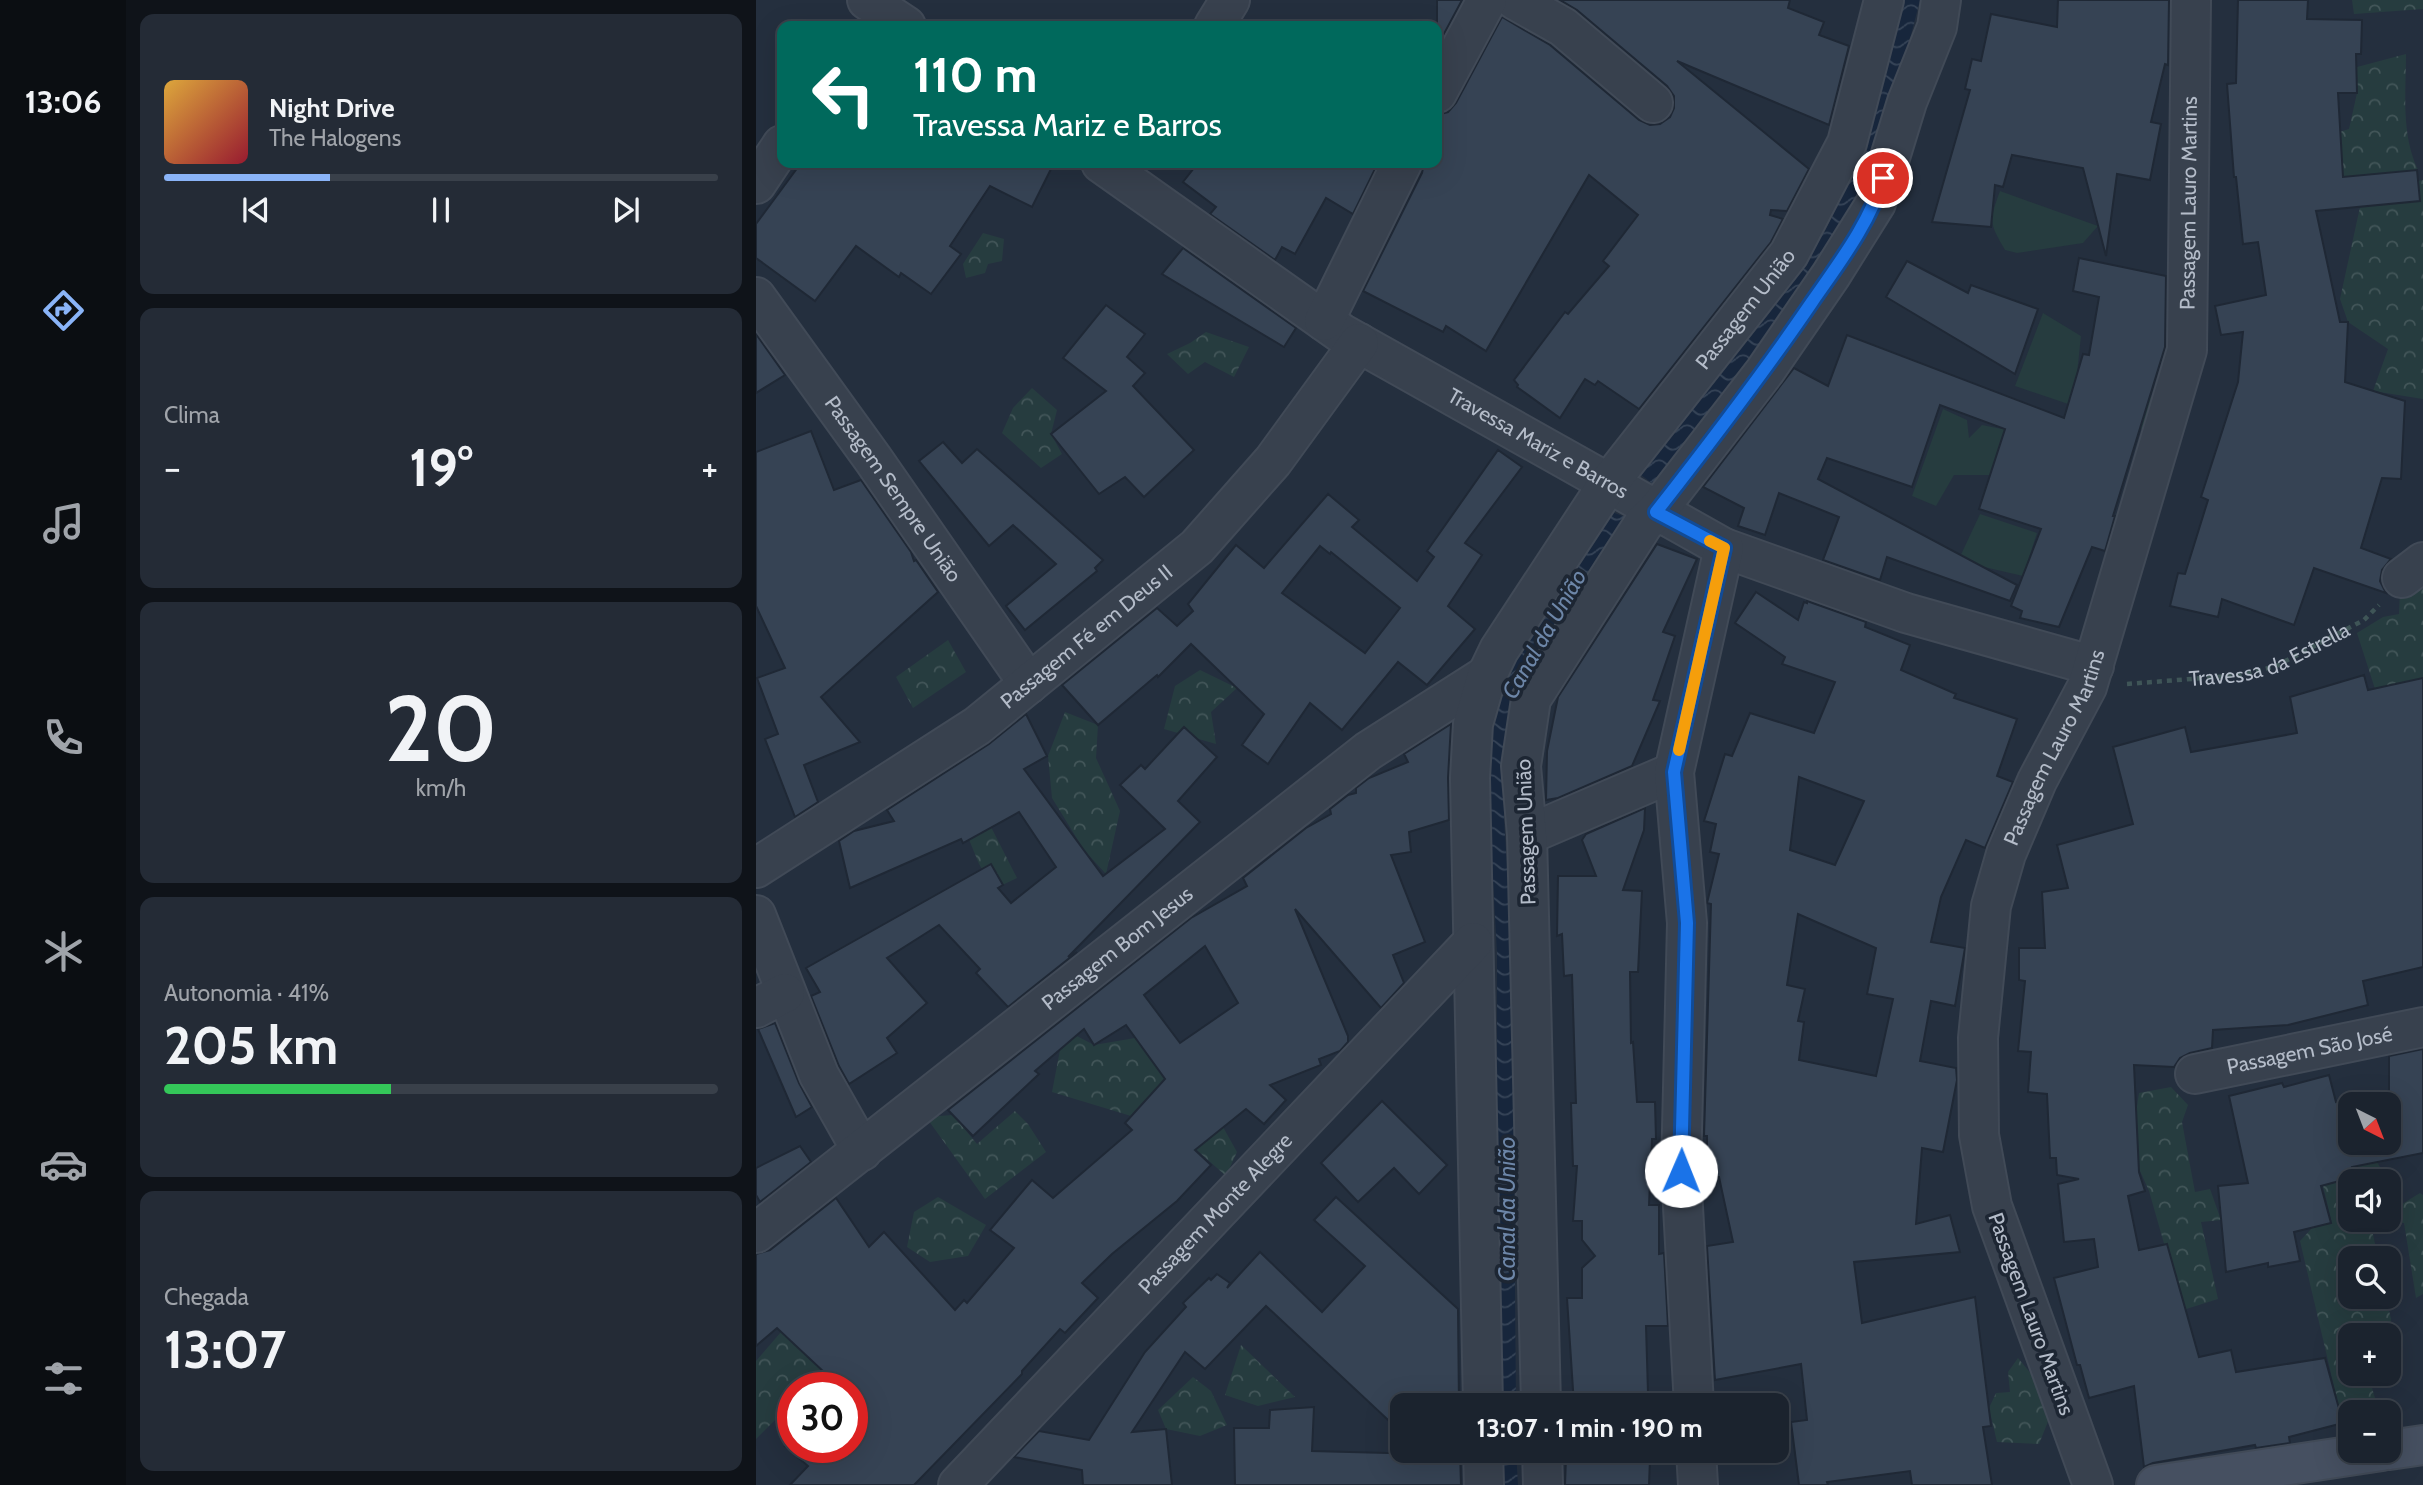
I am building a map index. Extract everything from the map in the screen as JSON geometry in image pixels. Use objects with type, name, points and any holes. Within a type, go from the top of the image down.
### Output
[{"type":"main road","points":[[2401,1448],[2423,1445]]},
{"type":"main road","points":[[2156,1485],[2338,1458]]},
{"type":"street","points":[[1217,21],[1230,0]]},
{"type":"street","points":[[1442,84],[1488,0]]},
{"type":"street","points":[[1515,0],[1563,27],[1653,103]]},
{"type":"street","name":"Passagem União","points":[[1632,498],[1789,254],[1847,144],[1884,0]]},
{"type":"street","name":"Passagem União","points":[[1483,1393],[1470,778],[1473,723],[1487,675],[1499,650],[1632,498],[1765,371],[1831,275],[1876,203],[1907,102],[1937,27],[1941,0]]},
{"type":"street","name":"Passagem Lauro Martins","points":[[2093,1485],[1993,1206],[1979,1135],[1977,1077],[1984,969],[1995,893],[2006,854],[2037,781],[2091,676],[2187,350],[2191,0]]},
{"type":"street","points":[[756,184],[777,152]]},
{"type":"street","name":"Travessa Mariz e Barros","points":[[1119,168],[1324,321],[1724,548],[2091,676]]},
{"type":"street","points":[[1324,321],[1400,168]]},
{"type":"street","name":"Passagem Sempre União","points":[[756,297],[873,459],[1029,684]]},
{"type":"street","name":"Passagem Fé em Deus II","points":[[756,868],[977,726],[1196,547],[1273,461],[1359,342]]},
{"type":"street","name":"Passagem União","points":[[1541,1393],[1527,835],[1521,766],[1531,699],[1644,523],[1632,498]]},
{"type":"street","points":[[1692,1393],[1681,1171],[1687,923],[1674,772],[1724,548]]},
{"type":"street","name":"Passagem Bom Jesus","points":[[756,1233],[1368,751],[1487,675]]},
{"type":"street","points":[[1527,835],[1674,772]]},
{"type":"street","points":[[756,915],[771,1000],[819,1075],[862,1151]]},
{"type":"street","name":"Passagem Monte Alegre","points":[[958,1485],[1473,942]]},
{"type":"street","name":"Passagem São José","points":[[2195,1074],[2423,1027]]},
{"type":"street","points":[[1483,1463],[1484,1485]]},
{"type":"street","points":[[1542,1463],[1543,1485]]},
{"type":"street","points":[[1697,1463],[1698,1485]]},
{"type":"path","name":"Travessa da Estrella","points":[[2091,676],[2241,675],[2276,666],[2364,620],[2413,570]]},
{"type":"green space","points":[[2352,0],[2423,0],[2423,9],[2354,14]]},
{"type":"green space","points":[[2406,54],[2407,128],[2418,170],[2338,178],[2326,136],[2349,129],[2357,93],[2357,67]]},
{"type":"green space","points":[[2423,180],[2423,399],[2373,391],[2388,349],[2348,322],[2340,299],[2360,207],[2420,201],[2418,181]]},
{"type":"green space","points":[[2000,191],[2098,226],[2083,243],[2017,253],[2005,250],[1992,222]]},
{"type":"green space","points":[[983,233],[1004,239],[1002,261],[988,264],[985,273],[966,278],[963,264]]},
{"type":"green space","points":[[2043,313],[2081,336],[2077,374],[2165,401],[2151,432],[2015,386]]},
{"type":"green space","points":[[1206,332],[1249,347],[1234,377],[1205,362],[1188,374],[1167,354]]},
{"type":"green space","points":[[1032,388],[1057,410],[1051,434],[1062,454],[1041,468],[1002,433],[1013,408]]},
{"type":"green space","points":[[1943,409],[1967,420],[1969,438],[1982,425],[2002,429],[2009,414],[2024,423],[1990,475],[1954,475],[1936,506],[1912,496]]},
{"type":"green space","points":[[1980,514],[2037,533],[2023,576],[1958,561]]},
{"type":"green space","points":[[2423,589],[2423,678],[2415,680],[2385,720],[2357,633],[2383,617],[2399,614],[2400,591]]},
{"type":"green space","points":[[948,640],[966,672],[913,708],[896,677]]},
{"type":"green space","points":[[1200,670],[1237,688],[1211,712],[1216,744],[1164,729],[1175,686]]},
{"type":"green space","points":[[1065,712],[1098,725],[1096,758],[1120,811],[1106,874],[1084,850],[1052,798],[1048,756]]},
{"type":"green space","points":[[991,827],[1017,878],[994,889],[979,864],[968,837]]},
{"type":"green space","points":[[1054,1024],[1094,1045],[1135,1038],[1171,1088],[1189,1087],[1223,1127],[1237,1152],[1226,1176],[1144,1103],[1131,1116],[1052,1092],[1060,1050]]},
{"type":"green space","points":[[2171,1087],[2188,1105],[2182,1122],[2195,1192],[2210,1189],[2221,1220],[2201,1222],[2218,1299],[2183,1310],[2149,1191],[2136,1162],[2136,1113],[2139,1093]]},
{"type":"green space","points":[[1015,1111],[1028,1124],[1046,1152],[985,1199],[926,1117],[953,1115],[977,1144]]},
{"type":"green space","points":[[2349,1155],[2375,1155],[2381,1169],[2352,1169]]},
{"type":"green space","points":[[2338,1182],[2338,1232],[2372,1232],[2375,1246],[2338,1246],[2338,1309],[2389,1309],[2391,1323],[2338,1323],[2338,1386],[2371,1386],[2376,1400],[2338,1400],[2338,1403],[2300,1241],[2312,1228],[2332,1223],[2323,1186]]},
{"type":"green space","points":[[2420,1193],[2423,1195],[2423,1294],[2416,1298],[2404,1223],[2401,1223],[2401,1205]]},
{"type":"green space","points":[[938,1197],[986,1225],[968,1256],[930,1262],[907,1247],[914,1212]]},
{"type":"green space","points":[[794,1317],[826,1372],[777,1372],[777,1418],[756,1439],[756,1361]]},
{"type":"green space","points":[[1241,1345],[1295,1397],[1258,1406],[1225,1395]]},
{"type":"green space","points":[[2018,1358],[2038,1382],[2049,1419],[2039,1444],[1997,1442],[1989,1408],[1996,1393],[2010,1392],[2008,1372]]},
{"type":"green space","points":[[1193,1377],[1211,1391],[1227,1425],[1200,1436],[1166,1429],[1158,1410]]},
{"type":"water","points":[[1901,0],[1920,0],[1902,70],[1848,228],[1657,487],[1637,472],[1825,231],[1855,169]]},
{"type":"water","name":"Canal da União","points":[[1612,512],[1628,518],[1512,696],[1505,751],[1504,820],[1512,939],[1516,1393],[1501,1393],[1497,1267],[1497,953],[1486,757],[1497,693],[1555,595]]},
{"type":"water","points":[[1502,1463],[1517,1463],[1518,1485],[1503,1485]]},
{"type":"building","points":[[1437,0],[1462,0],[1442,38],[1442,21],[1437,21]]},
{"type":"building","points":[[1560,0],[1790,0],[1788,8],[1824,22],[1819,35],[1849,46],[1829,125],[1677,61],[1809,169],[1787,211],[1771,210],[1770,215],[1783,219],[1771,242],[1639,409],[1598,381],[1595,385],[1585,379],[1560,418],[1517,387],[1514,380],[1565,312],[1568,314],[1609,266],[1603,261],[1638,215],[1589,175],[1486,351],[1446,326],[1443,332],[1363,291],[1423,168],[1442,168],[1442,114],[1448,112],[1456,103],[1502,17],[1550,45],[1639,120],[1650,125],[1660,124],[1670,117],[1674,108],[1674,96],[1667,86],[1577,10]]},
{"type":"building","points":[[2058,0],[2169,0],[2168,65],[2165,64],[2151,122],[2161,124],[2150,180],[2117,174],[2106,256],[2083,168],[2012,155],[2003,187],[1995,185],[1991,227],[1932,222],[1970,90],[1965,89],[1972,59],[1981,61],[1991,14],[2057,27]]},
{"type":"building","points":[[2238,0],[2308,0],[2307,19],[2362,20],[2361,54],[2356,54],[2357,93],[2338,93],[2343,177],[2417,170],[2420,201],[2316,211],[2340,322],[2348,322],[2345,382],[2405,401],[2401,479],[2382,478],[2361,548],[2391,559],[2382,570],[2380,581],[2386,593],[2314,568],[2294,625],[2222,599],[2218,617],[2170,606],[2178,573],[2185,574],[2208,500],[2201,497],[2238,382],[2243,332],[2221,335],[2215,306],[2266,295],[2258,242],[2243,244],[2234,177],[2227,84],[2236,83]]},
{"type":"building","points":[[797,168],[1052,168],[1032,207],[990,186],[950,246],[961,254],[931,294],[901,273],[899,277],[856,246],[815,301],[756,258],[756,224]]},
{"type":"building","points":[[1194,168],[1376,168],[1353,214],[1326,198],[1295,254],[1282,247],[1275,260],[1210,214],[1216,207],[1183,182]]},
{"type":"building","points":[[1183,248],[1296,328],[1284,347],[1162,274]]},
{"type":"building","points":[[2079,258],[2166,276],[2165,347],[2113,516],[2105,551],[2092,547],[2059,627],[2020,618],[2022,611],[2011,606],[2041,529],[1979,509],[2005,429],[1940,405],[1912,487],[1827,458],[1818,479],[2017,585],[2010,601],[1887,557],[1880,580],[1823,560],[1839,517],[1779,493],[1765,535],[1738,526],[1744,508],[1703,487],[1794,368],[1828,386],[1847,335],[2064,418],[2083,354],[2089,355],[2099,297],[2073,291]]},
{"type":"building","points":[[1907,261],[1968,293],[1971,285],[2038,309],[2015,374],[1886,297]]},
{"type":"building","points":[[1106,305],[1145,334],[1127,357],[1145,373],[1133,386],[1194,450],[1144,497],[1125,477],[1099,494],[1051,434],[1106,391],[1063,358]]},
{"type":"building","points":[[756,334],[785,375],[756,393]]},
{"type":"building","points":[[811,431],[834,490],[861,480],[911,552],[914,561],[916,560],[938,592],[821,697],[860,742],[804,765],[818,802],[795,817],[765,739],[778,734],[757,678],[785,668],[756,606],[756,452]]},
{"type":"building","points":[[943,442],[962,463],[977,449],[1103,560],[1095,568],[1097,571],[1025,630],[1006,606],[1056,564],[1013,525],[989,546],[919,461]]},
{"type":"building","points":[[1498,450],[1522,467],[1465,543],[1482,555],[1448,606],[1475,629],[1427,685],[1398,662],[1342,730],[1310,703],[1268,764],[1242,745],[1264,714],[1191,644],[1158,677],[1157,675],[1098,725],[1062,685],[1157,608],[1177,626],[1193,611],[1188,604],[1236,545],[1264,568],[1328,494],[1359,520],[1352,527],[1417,581],[1434,557],[1427,551]],"holes":[[[1320,546],[1330,554],[1331,552],[1400,608],[1365,653],[1282,593]]]},
{"type":"building","points":[[1657,544],[1697,559],[1663,632],[1675,636],[1653,700],[1660,701],[1632,766],[1558,798],[1546,800],[1547,751],[1558,697]]},
{"type":"building","points":[[1756,592],[1798,620],[1804,602],[1807,601],[1866,622],[1865,627],[1910,645],[1901,670],[1956,694],[1954,698],[2017,719],[1997,776],[2013,782],[1985,848],[1966,840],[1941,897],[1931,942],[1965,948],[1955,1006],[1931,1001],[1920,1061],[1956,1068],[1957,1080],[1943,1152],[1922,1148],[1916,1224],[1950,1215],[1960,1252],[1854,1262],[1862,1323],[1975,1297],[1991,1426],[1983,1427],[1992,1485],[1912,1485],[1910,1471],[1827,1482],[1828,1485],[1799,1485],[1791,1422],[1807,1420],[1801,1364],[1715,1380],[1707,1246],[1733,1242],[1719,1177],[1707,1178],[1707,1136],[1704,1136],[1711,904],[1707,903],[1719,854],[1710,852],[1716,824],[1704,821],[1725,754],[1732,756],[1750,713],[1814,733],[1835,682],[1782,664],[1785,657],[1735,623]],"holes":[[[1799,777],[1864,801],[1835,865],[1790,850]],[[1798,914],[1876,948],[1867,994],[1893,999],[1876,1076],[1799,1060],[1804,1022],[1798,1021],[1805,989],[1787,985]]]},
{"type":"building","points":[[2364,675],[2368,690],[2423,678],[2423,967],[2363,981],[2368,1005],[2288,1025],[2213,1030],[2212,1048],[2180,1058],[2174,1067],[2134,1065],[2139,1172],[2145,1191],[2128,1196],[2139,1250],[2167,1244],[2199,1357],[2231,1350],[2236,1372],[2325,1358],[2338,1405],[2338,1424],[2289,1437],[2290,1443],[2256,1448],[2255,1445],[2153,1463],[2144,1467],[2134,1386],[2089,1398],[2080,1365],[2077,1365],[2054,1278],[2098,1267],[2094,1239],[2064,1242],[2058,1184],[2079,1179],[2057,1175],[2056,1158],[2050,1158],[2047,1094],[2028,1092],[2031,1052],[2018,1051],[2025,981],[2019,980],[2019,948],[2045,948],[2042,892],[2068,888],[2057,845],[2133,824],[2113,747],[2185,727],[2191,752],[2297,733],[2290,697]]},
{"type":"building","points":[[1026,714],[1047,756],[1024,769],[1103,876],[1165,829],[1120,785],[1141,765],[1145,769],[1184,727],[1217,757],[1178,801],[1200,822],[1068,957],[1077,952],[1008,1007],[976,973],[980,969],[939,925],[887,958],[927,1003],[887,1038],[897,1053],[849,1084],[811,996],[820,992],[806,968],[991,864],[1003,885],[998,888],[1011,903],[1056,867],[1019,812],[963,843],[961,839],[850,888],[839,841],[854,831],[894,821],[887,810],[989,744]]},
{"type":"building","points":[[1451,724],[1449,820],[1409,832],[1411,852],[1391,855],[1425,942],[1393,955],[1404,983],[1381,1008],[1295,909],[1348,1036],[1348,1042],[1340,1051],[1319,1059],[1321,1065],[1270,1085],[1286,1100],[1264,1124],[1246,1109],[1195,1150],[1211,1165],[1177,1201],[1112,1254],[1082,1283],[1098,1298],[1065,1333],[1060,1329],[1022,1374],[914,1485],[790,1485],[808,1466],[805,1463],[868,1463],[868,1372],[824,1372],[777,1328],[756,1346],[756,1254],[770,1250],[836,1198],[869,1247],[884,1232],[955,1310],[964,1300],[967,1303],[1014,1248],[990,1230],[1032,1180],[1053,1198],[1132,1130],[1125,1123],[1165,1079],[1126,1025],[1094,1045],[1084,1029],[1035,1071],[1039,1074],[973,1136],[948,1110],[1191,918],[1247,886],[1243,878],[1306,828],[1331,814],[1330,809],[1348,795],[1356,793],[1356,788],[1369,778],[1408,762],[1404,754]],"holes":[[[1205,946],[1238,1003],[1180,1043],[1144,995]]]},
{"type":"building","points":[[1645,808],[1644,830],[1623,890],[1642,891],[1638,972],[1630,972],[1631,1043],[1633,1042],[1637,1102],[1655,1102],[1656,1139],[1652,1139],[1649,1205],[1659,1205],[1659,1254],[1664,1253],[1668,1326],[1646,1326],[1648,1393],[1573,1393],[1567,1298],[1582,1298],[1582,1268],[1595,1256],[1582,1240],[1582,1221],[1573,1221],[1577,1166],[1573,1166],[1571,1103],[1576,1103],[1572,975],[1564,976],[1562,934],[1557,936],[1558,876],[1596,876],[1582,840],[1586,834]]},
{"type":"building","points":[[775,1023],[799,1083],[812,1107],[796,1117],[758,1029]]},
{"type":"building","points":[[2423,1049],[2423,1153],[2352,1169],[2338,1169],[2338,1181],[2321,1186],[2331,1223],[2294,1232],[2300,1261],[2268,1267],[2268,1263],[2226,1272],[2218,1186],[2248,1183],[2229,1096],[2282,1083],[2284,1087],[2329,1075],[2338,1102],[2338,1155],[2401,1155],[2401,1092],[2384,1092],[2389,1091],[2389,1056]]},
{"type":"building","points":[[1382,1101],[1447,1165],[1419,1194],[1394,1168],[1358,1202],[1321,1163]]},
{"type":"building","points":[[800,1146],[811,1162],[760,1202],[756,1195],[756,1168]]},
{"type":"building","points":[[1336,1197],[1458,1309],[1459,1393],[1390,1393],[1390,1422],[1266,1306],[1205,1369],[1185,1352],[1132,1432],[1166,1429],[1172,1485],[1083,1485],[1082,1470],[1014,1457],[1039,1431],[1089,1440],[1145,1352],[1186,1307],[1183,1303],[1209,1278],[1211,1280],[1217,1274],[1230,1283],[1227,1288],[1260,1252],[1322,1312],[1365,1266],[1314,1220]]},
{"type":"building","points":[[1314,1407],[1312,1451],[1390,1453],[1390,1463],[1460,1463],[1461,1485],[1235,1485],[1234,1428],[1269,1428],[1270,1410]]},
{"type":"building","points":[[1566,1463],[1650,1463],[1649,1485],[1565,1485]]},
{"type":"slow traffic","points":[[1679,750],[1724,548],[1710,541]]},
{"type":"route","points":[[1681,1171],[1687,923],[1674,772],[1724,548],[1656,512],[1765,371],[1831,275],[1876,203],[1883,178]]}]
